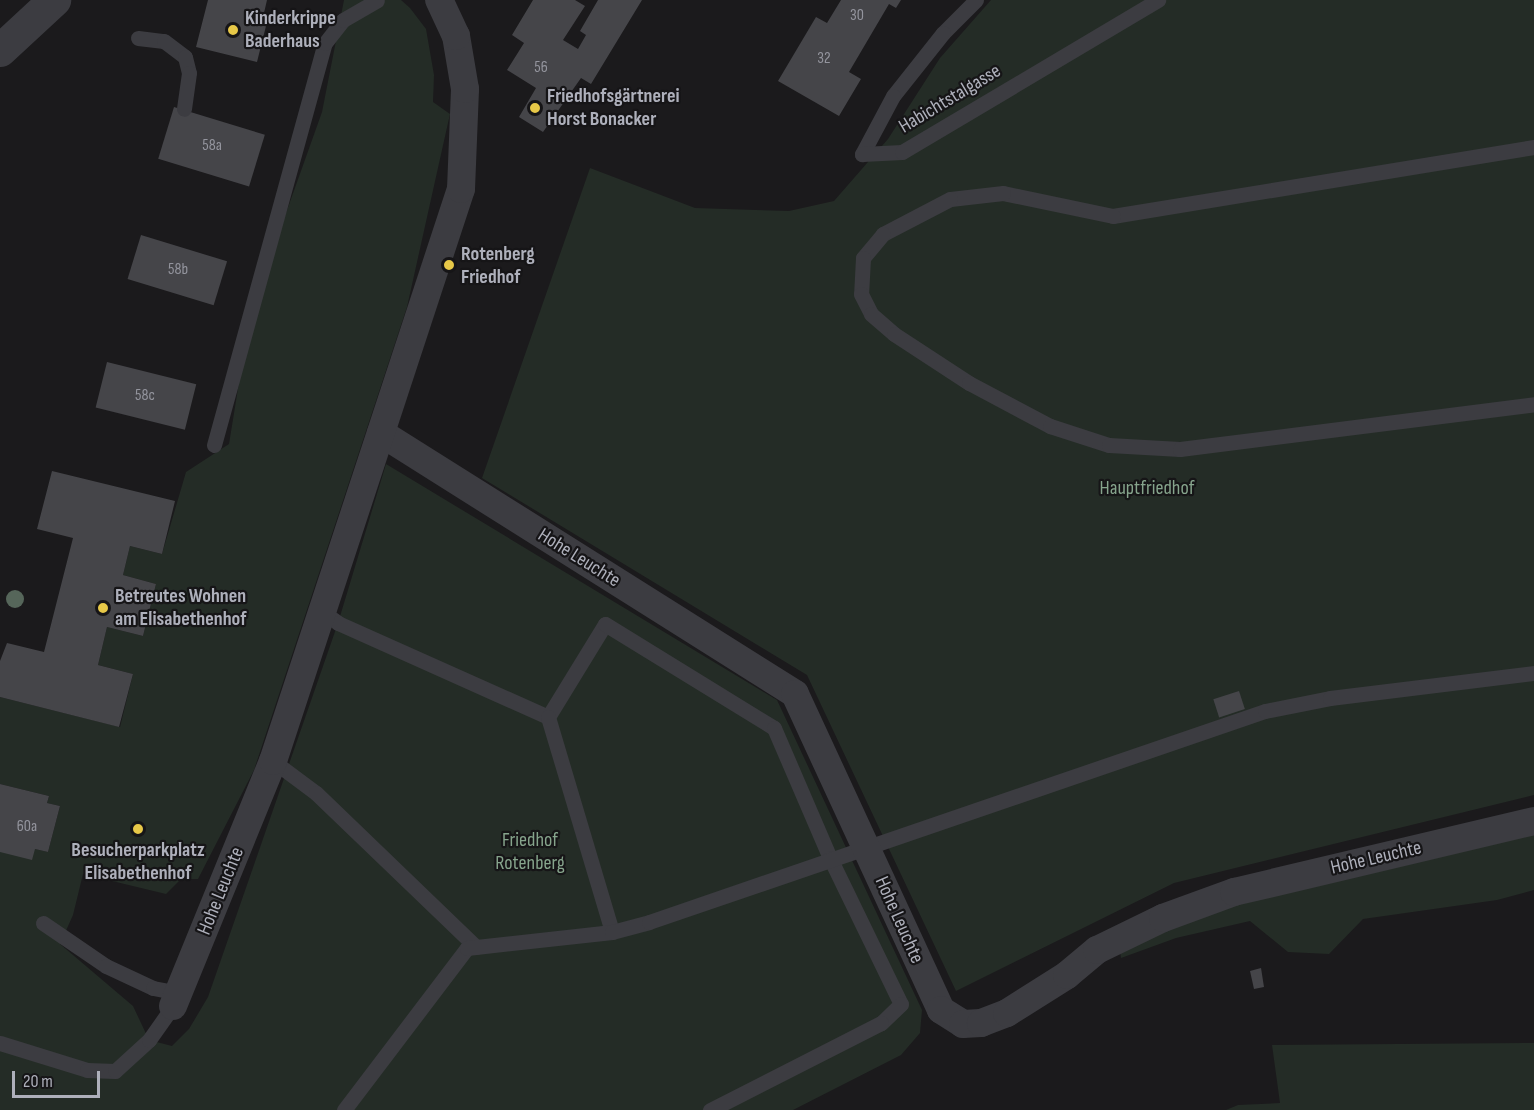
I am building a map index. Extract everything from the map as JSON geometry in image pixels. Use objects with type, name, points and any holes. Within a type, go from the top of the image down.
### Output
[{"type":"street","points":[[0,50],[54,0]]},
{"type":"street","name":"Hohe Leuchte","points":[[176,1000],[273,761],[461,189],[465,89],[456,36],[439,0]]},
{"type":"street","name":"Hohe Leuchte","points":[[381,433],[795,694],[941,1010],[963,1024],[981,1023],[1007,1013],[1067,975],[1096,950],[1163,918],[1234,892],[1534,821]]},
{"type":"lane","points":[[214,445],[326,44],[343,20],[377,0]]},
{"type":"lane","name":"Habichtstalgasse","points":[[976,0],[943,33],[893,96],[862,154],[902,152],[1158,0]]},
{"type":"lane","points":[[138,38],[164,41],[185,57],[189,73],[184,110]]},
{"type":"lane","points":[[1534,147],[1113,216],[1003,193],[950,199],[883,234],[863,258],[861,294],[871,314],[894,334],[969,383],[1050,426],[1109,445],[1180,449],[1534,404]]},
{"type":"lane","points":[[323,612],[338,623],[548,717]]},
{"type":"lane","points":[[612,932],[548,717],[605,624],[774,728],[830,858],[901,1004],[882,1023],[710,1110]]},
{"type":"lane","points":[[344,1110],[467,948],[612,932],[668,916],[830,858],[868,848],[1265,711],[1330,698],[1534,673]]},
{"type":"lane","points":[[273,761],[316,793],[476,947]]},
{"type":"lane","points":[[0,1043],[87,1070],[115,1071],[149,1040],[176,1000],[106,966],[43,923]]},
{"type":"green space","name":"Friedhof Rotenberg","points":[[344,0],[401,0],[410,8],[426,29],[434,75],[433,102],[450,114],[407,307],[254,770],[198,879],[181,879],[166,894],[83,874],[73,915],[60,944],[133,1006],[149,1040],[172,1046],[189,1029],[208,997],[338,623],[386,464],[777,700],[922,1010],[920,1033],[901,1055],[793,1110],[0,1110],[0,852],[35,849],[48,852],[60,806],[47,803],[49,796],[0,784],[0,697],[120,727],[133,674],[98,665],[107,627],[143,636],[156,584],[123,575],[130,546],[162,554],[186,472],[229,444],[242,364],[281,227],[322,112]]},
{"type":"green space","name":"Hauptfriedhof","points":[[991,0],[1534,0],[1534,795],[1174,883],[956,991],[807,675],[482,478],[590,168],[695,208],[789,211],[834,201],[888,139],[940,58]]},
{"type":"green space","points":[[1534,831],[1534,890],[1497,900],[1363,919],[1329,954],[1288,952],[1250,921],[1176,938],[1121,958],[1120,951],[1238,901]]},
{"type":"green space","points":[[1534,1043],[1534,1110],[1226,1110],[1238,1105],[1280,1103],[1272,1045]]},
{"type":"building","name":"Kinderkrippe Baderhaus","points":[[208,0],[267,0],[264,13],[269,14],[257,62],[196,47]]},
{"type":"building","points":[[533,0],[575,0],[585,6],[563,40],[578,49],[586,35],[580,31],[598,0],[642,0],[591,84],[581,78],[543,132],[519,117],[536,88],[507,70],[524,43],[512,35]]},
{"type":"building","points":[[841,0],[901,0],[896,8],[889,4],[849,72],[861,79],[839,116],[778,81],[816,17],[827,23]]},
{"type":"building","points":[[174,107],[265,135],[249,186],[158,159]]},
{"type":"building","points":[[141,235],[227,261],[214,305],[128,279]]},
{"type":"building","points":[[107,362],[196,384],[185,430],[96,408]]},
{"type":"building","name":"Betreutes Wohnen am Elisabethenhof","points":[[52,471],[175,501],[162,554],[130,546],[123,575],[156,584],[143,636],[107,627],[98,665],[133,674],[119,727],[0,697],[0,661],[7,643],[44,652],[73,538],[37,529]]},
{"type":"building","points":[[1239,691],[1245,709],[1219,717],[1213,699]]},
{"type":"building","points":[[0,784],[49,796],[47,803],[60,806],[48,852],[35,849],[32,860],[0,852]]},
{"type":"building","points":[[1261,968],[1264,987],[1254,989],[1250,971]]},
{"type":"place","name":"Kinderkrippe Baderhaus","points":[[233,30]]},
{"type":"place","name":"Friedhofsgärtnerei Horst Bonacker","points":[[535,108]]},
{"type":"place","name":"Rotenberg Friedhof","points":[[449,265]]},
{"type":"place","name":"Betreutes Wohnen am Elisabethenhof","points":[[103,608]]},
{"type":"place","name":"Besucherparkplatz Elisabethenhof","points":[[138,829]]}]
